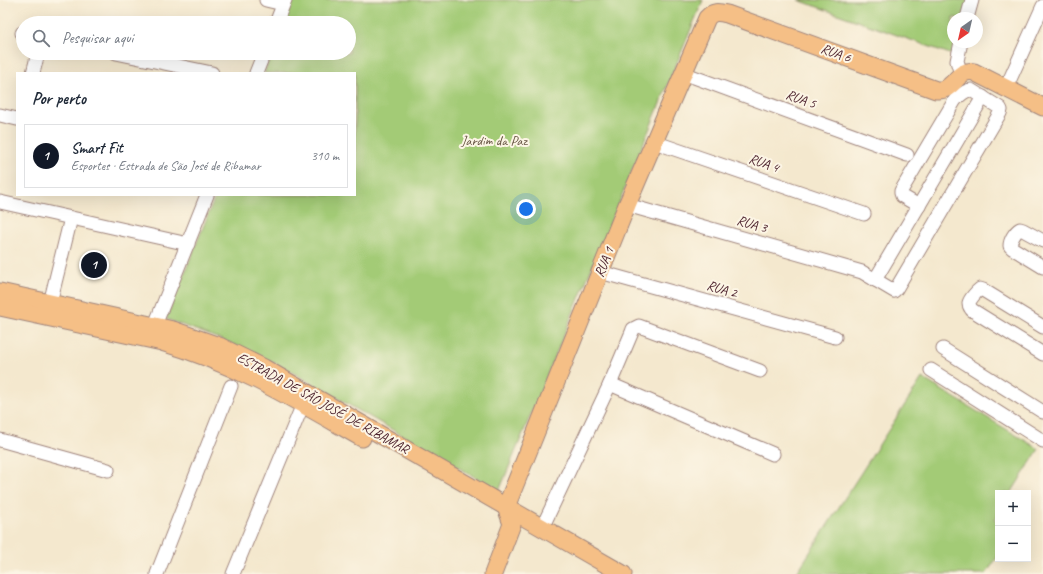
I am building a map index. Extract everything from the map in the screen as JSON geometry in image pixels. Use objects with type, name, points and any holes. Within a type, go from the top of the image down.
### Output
[{"type":"main road","name":"RUA 6","points":[[707,18],[713,13],[719,12],[727,14],[936,90],[947,89],[961,74]]},
{"type":"main road","name":"RUA 1","points":[[506,516],[627,204],[707,18]]},
{"type":"main road","points":[[961,74],[974,72],[1043,107]]},
{"type":"main road","name":"ESTRADA DE SÃO JOSÉ DE RIBAMAR","points":[[0,292],[155,325],[219,346],[264,368],[600,574]]},
{"type":"main road","name":"ESTRADA DE SÃO JOSÉ DE RIBAMAR","points":[[0,307],[179,346],[240,371],[506,516],[542,528],[623,574]]},
{"type":"main road","points":[[480,574],[506,516]]},
{"type":"main road","points":[[493,574],[506,516]]},
{"type":"street","points":[[266,0],[284,2],[279,16]]},
{"type":"street","points":[[969,12],[972,0]]},
{"type":"street","points":[[1006,88],[1042,9]]},
{"type":"street","points":[[960,48],[957,61],[961,74]]},
{"type":"street","points":[[33,72],[36,60]]},
{"type":"street","points":[[150,60],[207,72]]},
{"type":"street","points":[[256,72],[261,60]]},
{"type":"street","name":"RUA 5","points":[[683,73],[907,155]]},
{"type":"street","points":[[872,278],[919,206],[983,97],[974,92],[968,90],[957,97],[901,191],[902,196],[919,206]]},
{"type":"street","name":"RUA 3","points":[[627,204],[862,272],[894,291],[1001,110],[983,97]]},
{"type":"street","points":[[0,115],[16,119]]},
{"type":"street","name":"RUA 4","points":[[654,142],[864,214]]},
{"type":"street","points":[[155,325],[207,196]]},
{"type":"street","points":[[0,202],[188,244]]},
{"type":"street","points":[[55,319],[50,303],[71,218]]},
{"type":"street","points":[[1043,241],[1020,229],[1016,231],[1010,243],[1012,248],[1043,267]]},
{"type":"street","name":"RUA 2","points":[[600,272],[835,337]]},
{"type":"street","points":[[1043,327],[980,289],[969,303],[969,307],[972,310],[1043,354]]},
{"type":"street","points":[[542,528],[610,384],[633,329],[639,326],[760,371]]},
{"type":"street","points":[[943,349],[1043,412]]},
{"type":"street","points":[[931,370],[1043,441]]},
{"type":"street","points":[[610,384],[773,454]]},
{"type":"street","points":[[157,574],[230,386]]},
{"type":"street","points":[[233,574],[303,404]]},
{"type":"street","points":[[0,440],[108,470]]},
{"type":"green space","name":"Jardim da Paz","points":[[293,0],[703,0],[499,491],[290,371],[259,355],[166,319],[216,196],[356,196],[356,72],[264,72],[269,60],[356,60],[356,16],[287,16]]},
{"type":"green space","points":[[798,0],[969,0],[966,12],[947,12],[947,48],[955,48],[953,55]]},
{"type":"green space","points":[[922,378],[1039,449],[1013,490],[995,490],[995,560],[986,574],[796,574]]},
{"type":"place","name":"Smart Fit","points":[[94,265]]}]
